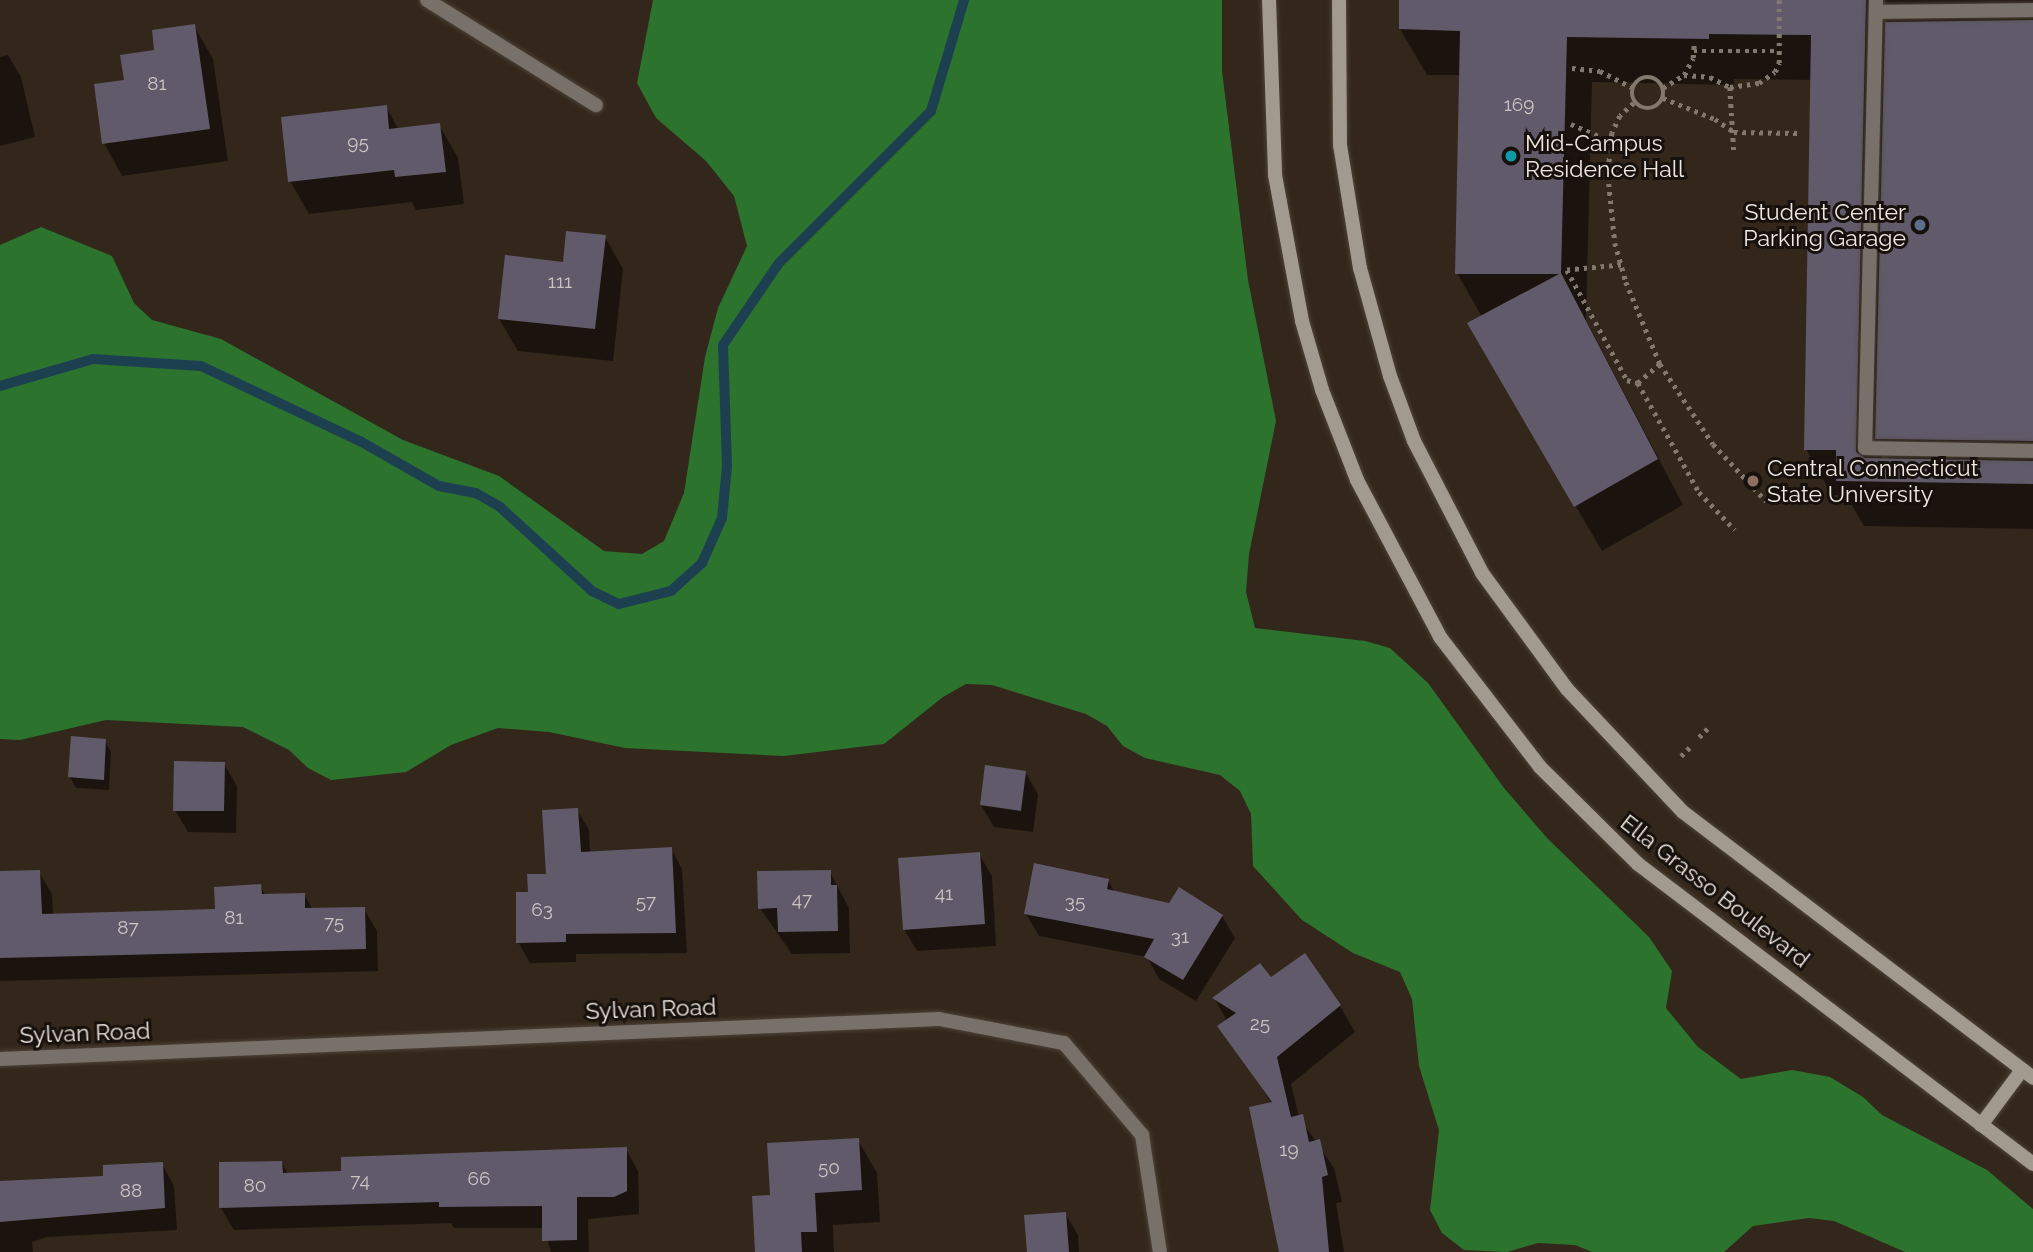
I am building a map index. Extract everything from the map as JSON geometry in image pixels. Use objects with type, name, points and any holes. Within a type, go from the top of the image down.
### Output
[{"type":"main road","name":"Ella Grasso Boulevard","points":[[1269,0],[1275,175],[1301,321],[1357,480],[1436,629],[1520,743],[1622,850],[1981,1125],[2031,1158]]},
{"type":"main road","name":"Ella Grasso Boulevard","points":[[1339,0],[1340,145],[1363,279],[1414,441],[1482,573],[1555,675],[1662,793],[1729,848],[2028,1074]]},
{"type":"main road","points":[[1981,1125],[2028,1074]]},
{"type":"street","points":[[427,0],[596,105]]},
{"type":"street","points":[[2033,10],[1876,6],[1865,448],[2033,451]]},
{"type":"street","name":"Sylvan Road","points":[[0,1059],[939,1019],[1064,1043],[1142,1135],[1160,1252]]},
{"type":"path","points":[[1684,75],[1710,77],[1730,87],[1769,77],[1779,63],[1779,0]]},
{"type":"path","points":[[1663,88],[1684,75],[1694,51],[1694,43]]},
{"type":"path","points":[[1694,51],[1779,51]]},
{"type":"path","points":[[1572,68],[1600,71],[1632,87]]},
{"type":"path","points":[[1632,87],[1645,77],[1656,80],[1663,88],[1663,98]]},
{"type":"path","points":[[1632,87],[1634,103]]},
{"type":"path","points":[[1730,87],[1734,152]]},
{"type":"path","points":[[1634,103],[1648,110],[1663,98]]},
{"type":"path","points":[[1663,98],[1734,132],[1799,133]]},
{"type":"path","points":[[1634,103],[1620,117],[1611,141],[1610,209],[1621,265],[1660,363],[1713,444],[1766,501]]},
{"type":"path","points":[[1571,124],[1611,141]]},
{"type":"path","points":[[1621,265],[1567,270],[1627,380],[1638,383],[1699,492],[1735,530]]},
{"type":"path","points":[[1638,383],[1660,363]]},
{"type":"path","points":[[1699,737],[1707,728]]},
{"type":"path","points":[[1681,756],[1692,744]]},
{"type":"green space","points":[[653,0],[1222,0],[1222,71],[1248,280],[1276,421],[1249,554],[1246,592],[1255,628],[1365,641],[1390,648],[1428,683],[1504,788],[1547,838],[1649,937],[1672,971],[1666,1008],[1698,1047],[1741,1079],[1792,1070],[1830,1077],[1863,1097],[1882,1115],[1987,1170],[2033,1209],[2033,1252],[1905,1252],[1834,1221],[1809,1218],[1753,1226],[1724,1252],[1592,1252],[1575,1245],[1538,1243],[1507,1252],[1464,1250],[1442,1233],[1430,1210],[1439,1130],[1419,1066],[1412,999],[1400,972],[1353,953],[1302,920],[1253,866],[1251,814],[1240,791],[1220,775],[1145,758],[1123,746],[1107,726],[1086,714],[992,685],[966,684],[943,697],[884,744],[784,756],[625,748],[549,732],[498,728],[451,745],[406,772],[331,780],[308,768],[289,750],[243,727],[106,720],[20,740],[0,739],[0,245],[41,227],[112,256],[134,303],[152,320],[221,339],[403,440],[499,476],[604,551],[642,554],[664,541],[684,493],[705,357],[718,308],[747,246],[734,196],[706,161],[656,118],[637,83]]},
{"type":"building","name":"Mid-Campus Residence Hall","points":[[1399,0],[1866,0],[1856,452],[1865,458],[2033,461],[2033,484],[1836,481],[1836,450],[1804,450],[1811,35],[1709,34],[1709,39],[1567,37],[1561,273],[1658,459],[1574,507],[1467,323],[1559,274],[1455,274],[1460,31],[1399,29]]},
{"type":"building","points":[[2033,20],[2033,441],[1875,439],[1885,22]]},
{"type":"building","points":[[195,24],[210,129],[102,144],[94,84],[124,80],[120,55],[154,50],[152,30]]},
{"type":"building","points":[[387,105],[389,129],[440,123],[446,172],[395,177],[394,170],[288,182],[281,117]]},
{"type":"building","points":[[566,231],[606,235],[595,329],[498,319],[505,255],[563,262]]},
{"type":"building","points":[[71,736],[106,739],[104,780],[68,777]]},
{"type":"building","points":[[174,761],[225,762],[224,811],[173,811]]},
{"type":"building","points":[[985,765],[1026,771],[1021,811],[980,805]]},
{"type":"building","points":[[578,808],[581,852],[672,847],[676,933],[566,934],[566,942],[516,943],[516,892],[528,892],[527,874],[546,874],[542,810]]},
{"type":"building","points":[[980,852],[985,924],[903,930],[898,858]]},
{"type":"building","points":[[1034,863],[1109,879],[1107,889],[1169,903],[1179,887],[1223,915],[1183,980],[1144,957],[1154,939],[1024,914]]},
{"type":"building","points":[[40,870],[42,914],[215,909],[214,887],[261,884],[262,894],[305,893],[305,908],[365,907],[366,949],[0,958],[0,871]]},
{"type":"building","points":[[831,870],[831,885],[837,885],[838,931],[778,932],[777,908],[758,909],[757,871]]},
{"type":"building","points":[[1305,953],[1341,1005],[1277,1057],[1291,1117],[1303,1114],[1309,1142],[1320,1139],[1328,1175],[1322,1177],[1329,1252],[1279,1252],[1249,1107],[1272,1102],[1217,1026],[1236,1013],[1212,998],[1260,963],[1271,977]]},
{"type":"building","points":[[859,1138],[862,1190],[815,1193],[817,1232],[801,1232],[802,1252],[755,1252],[752,1196],[770,1195],[767,1143]]},
{"type":"building","points":[[627,1147],[627,1191],[614,1197],[577,1197],[577,1240],[542,1241],[542,1206],[439,1207],[439,1202],[219,1208],[219,1162],[282,1161],[283,1173],[341,1171],[341,1157]]},
{"type":"building","points":[[163,1162],[165,1208],[0,1222],[0,1181],[103,1176],[103,1165]]},
{"type":"building","points":[[1066,1212],[1069,1252],[1027,1252],[1024,1215]]},
{"type":"waterway","points":[[0,386],[93,359],[201,366],[360,441],[439,486],[476,493],[500,507],[592,591],[619,604],[671,591],[702,563],[722,518],[727,466],[723,345],[779,263],[931,111],[964,0]]},
{"type":"place","name":"Mid-Campus Residence Hall","points":[[1511,156]]},
{"type":"place","name":"Student Center Parking Garage","points":[[1920,225]]},
{"type":"place","name":"Central Connecticut State University","points":[[1753,481]]}]
